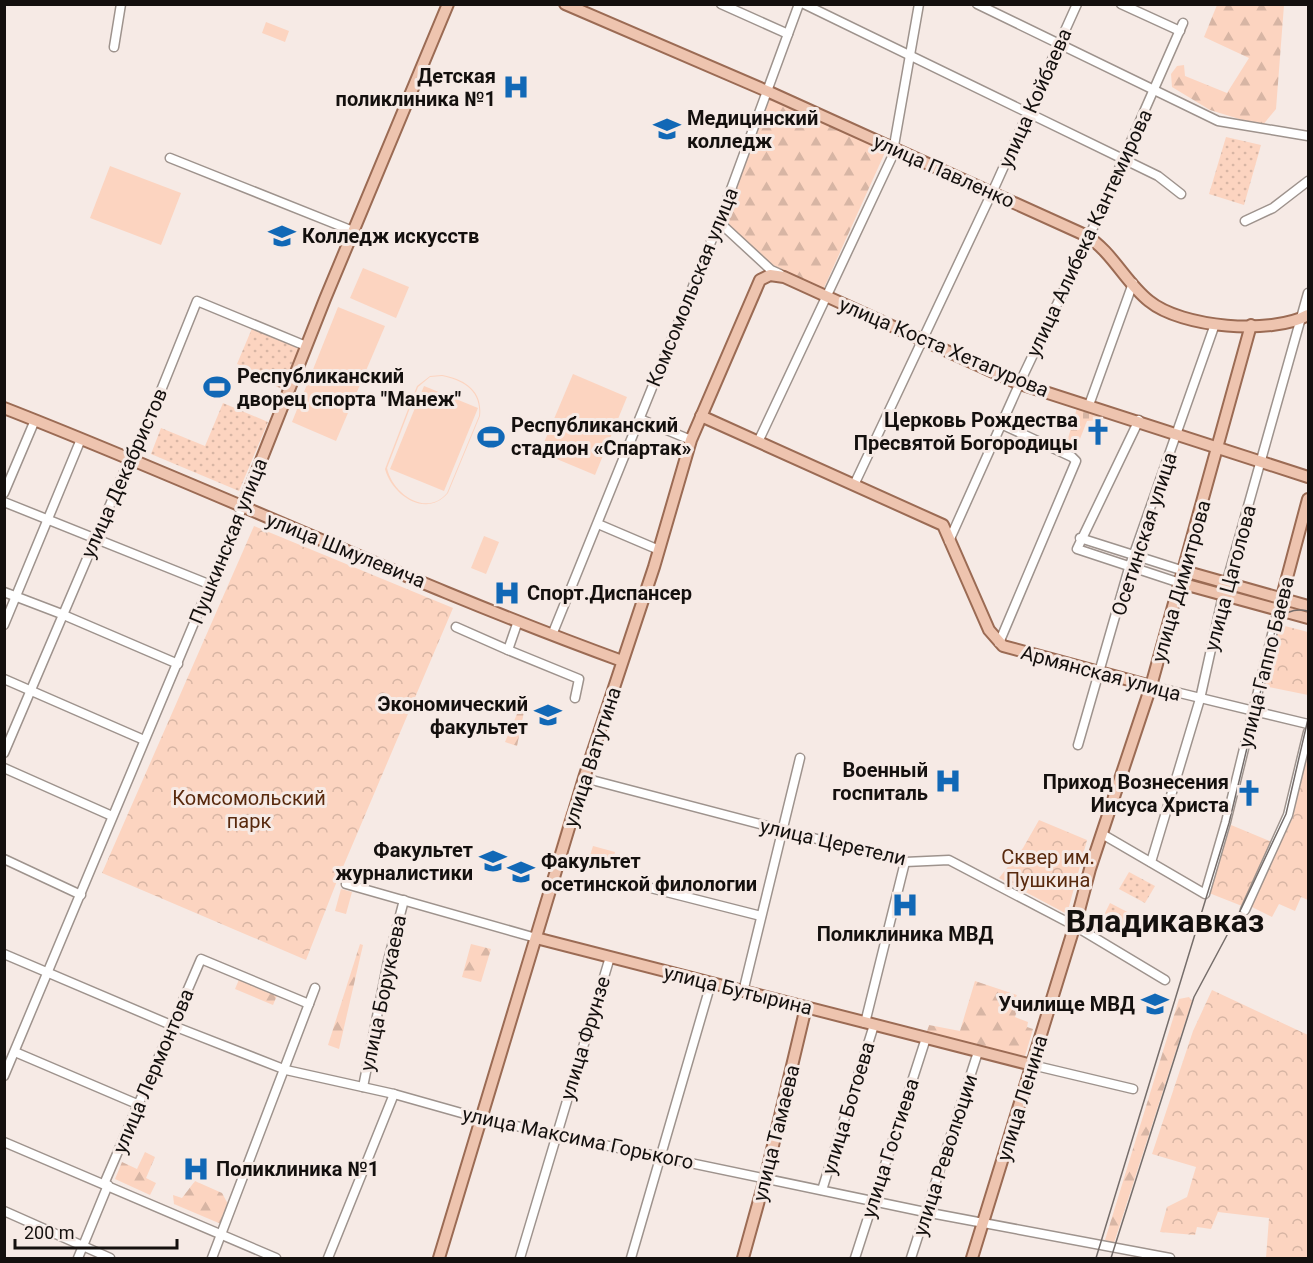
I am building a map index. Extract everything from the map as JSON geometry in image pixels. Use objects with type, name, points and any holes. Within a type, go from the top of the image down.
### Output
[{"type":"main road","name":"Пушкинская улица","points":[[243,506],[306,345],[448,4]]},
{"type":"main road","name":"улица Павленко","points":[[565,4],[767,91],[1089,237],[1143,296],[1160,309],[1215,324],[1251,326],[1288,324],[1305,317]]},
{"type":"main road","points":[[760,280],[770,275],[788,278]]},
{"type":"main road","name":"улица Коста Хетагурова","points":[[788,278],[922,341],[1020,383],[1308,477]]},
{"type":"main road","name":"улица Ватутина","points":[[439,1258],[584,778],[659,549],[691,440],[760,280]]},
{"type":"main road","name":"улица Димитрова","points":[[1102,834],[1151,686],[1251,326]]},
{"type":"main road","name":"улица Шмулевича","points":[[4,408],[131,458],[552,635],[622,661]]},
{"type":"main road","name":"Армянская улица","points":[[701,416],[943,525],[989,630],[999,643],[1012,650],[1151,686]]},
{"type":"main road","name":"улица Гаппо Баева","points":[[1278,610],[1308,499]]},
{"type":"main road","points":[[1184,571],[1308,606]]},
{"type":"main road","points":[[1180,582],[1308,618]]},
{"type":"main road","name":"улица Ленина","points":[[972,1258],[1102,834]]},
{"type":"main road","name":"улица Бутырина","points":[[536,938],[1032,1065]]},
{"type":"main road","name":"улица Тамаева","points":[[743,1258],[765,1179],[806,1007]]},
{"type":"street","points":[[114,47],[121,4]]},
{"type":"street","points":[[721,4],[788,34]]},
{"type":"street","name":"Комсомольская улица","points":[[552,635],[718,222],[799,4]]},
{"type":"street","points":[[804,4],[1158,176],[1181,194]]},
{"type":"street","points":[[758,442],[827,297],[893,149],[919,4]]},
{"type":"street","points":[[977,4],[1226,124],[1308,136],[1308,131]]},
{"type":"street","name":"улица Койбаева","points":[[854,485],[992,192],[1077,4]]},
{"type":"street","name":"улица Алибека Кантемирова","points":[[950,541],[1001,424],[1089,237],[1181,27],[1121,4]]},
{"type":"street","points":[[170,158],[353,231]]},
{"type":"street","points":[[1245,221],[1273,208],[1308,181]]},
{"type":"street","name":"улица Коста Хетагурова","points":[[718,222],[766,264],[788,278]]},
{"type":"street","name":"улица Ватутина","points":[[760,280],[766,264]]},
{"type":"street","points":[[1089,405],[1133,283]]},
{"type":"street","name":"улица Цаголова","points":[[1151,862],[1200,699],[1226,583],[1305,317],[1308,293]]},
{"type":"street","name":"улица Декабристов","points":[[4,753],[95,537],[136,450],[196,301],[306,345]]},
{"type":"street","name":"Осетинская улица","points":[[1078,745],[1101,672],[1129,568],[1215,324]]},
{"type":"street","points":[[640,419],[691,440]]},
{"type":"street","points":[[4,493],[35,420]]},
{"type":"street","points":[[1138,420],[1080,538],[1078,551],[1180,582]]},
{"type":"street","points":[[999,643],[1076,461],[1072,457],[1001,424]]},
{"type":"street","points":[[4,625],[81,439]]},
{"type":"street","points":[[4,502],[211,585]]},
{"type":"street","name":"Пушкинская улица","points":[[4,1076],[243,506]]},
{"type":"street","points":[[598,524],[659,549]]},
{"type":"street","points":[[1080,538],[1133,557],[1184,571]]},
{"type":"street","points":[[4,592],[178,664]]},
{"type":"street","name":"улица Гаппо Баева","points":[[1151,862],[1204,894],[1226,822],[1278,610]]},
{"type":"street","points":[[508,650],[518,621]]},
{"type":"street","points":[[456,627],[579,679],[575,698]]},
{"type":"street","points":[[4,678],[144,740]]},
{"type":"street","name":"Армянская улица","points":[[1151,686],[1308,724]]},
{"type":"street","points":[[1245,910],[1288,815],[1308,732]]},
{"type":"street","points":[[743,992],[800,758]]},
{"type":"street","points":[[4,768],[112,816]]},
{"type":"street","name":"улица Церетели","points":[[584,778],[905,862],[949,860],[1075,926],[1165,980]]},
{"type":"street","points":[[1102,834],[1151,862]]},
{"type":"street","points":[[4,859],[81,895]]},
{"type":"street","name":"улица Ботоева","points":[[822,1190],[869,1024],[905,862]]},
{"type":"street","name":"улица Бутырина","points":[[346,884],[536,938]]},
{"type":"street","points":[[635,884],[761,916]]},
{"type":"street","name":"улица Борукаева","points":[[363,1087],[388,961],[404,900]]},
{"type":"street","name":"улица Максима Горького","points":[[4,954],[171,1025],[286,1070],[394,1094],[555,1135],[925,1212],[1170,1258]]},
{"type":"street","name":"улица Фрунзе","points":[[520,1258],[610,957]]},
{"type":"street","name":"улица Лермонтова","points":[[78,1258],[137,1104],[201,959],[309,1004]]},
{"type":"street","points":[[631,1258],[711,983]]},
{"type":"street","points":[[212,1258],[286,1070],[315,988]]},
{"type":"street","name":"улица Гостиева","points":[[855,1258],[926,1038]]},
{"type":"street","points":[[15,1052],[137,1104]]},
{"type":"street","name":"улица Революции","points":[[911,1258],[978,1052]]},
{"type":"street","name":"улица Бутырина","points":[[1032,1065],[1132,1089]]},
{"type":"street","points":[[328,1258],[394,1094]]},
{"type":"street","points":[[4,1142],[276,1258]]},
{"type":"street","points":[[4,1211],[110,1258]]},
{"type":"green space","points":[[1217,5],[1284,5],[1276,109],[1262,126],[1210,110],[1172,87],[1171,74],[1177,66],[1184,65],[1185,76],[1227,93],[1249,58],[1204,37]]},
{"type":"green space","points":[[266,22],[289,31],[285,42],[262,33]]},
{"type":"green space","points":[[770,96],[887,148],[823,290],[776,269],[722,220]]},
{"type":"green space","points":[[1226,137],[1261,145],[1244,205],[1209,194]]},
{"type":"green space","points":[[110,166],[181,193],[161,245],[90,218]]},
{"type":"green space","points":[[363,268],[409,287],[396,318],[350,298]]},
{"type":"green space","points":[[338,307],[385,326],[336,441],[292,422]]},
{"type":"green space","points":[[253,326],[300,346],[282,389],[256,377],[257,372],[237,364]]},
{"type":"green space","points":[[573,374],[627,397],[595,475],[540,452]]},
{"type":"green space","points":[[442,375],[458,379],[470,387],[475,393],[478,399],[480,407],[480,416],[448,493],[439,500],[430,504],[420,504],[402,495],[389,479],[385,469],[417,386],[430,376]],"holes":[[[442,376],[457,380],[470,388],[477,400],[479,416],[447,493],[439,500],[420,503],[411,499],[396,486],[387,468],[418,387],[430,377]]]},
{"type":"green space","points":[[424,386],[478,408],[444,491],[390,469]]},
{"type":"green space","points":[[223,403],[268,422],[239,491],[151,454],[161,428],[205,446]]},
{"type":"green space","points":[[1077,408],[1100,416],[1099,420],[1087,421],[1076,449],[1066,445]]},
{"type":"green space","name":"Комсомольский парк","points":[[254,526],[453,608],[337,881],[306,960],[102,873]]},
{"type":"green space","points":[[484,536],[499,542],[486,574],[471,568]]},
{"type":"green space","points":[[1281,625],[1308,632],[1308,695],[1264,686],[1277,628]]},
{"type":"green space","points":[[523,700],[526,702],[517,746],[505,742]]},
{"type":"green space","points":[[1308,745],[1308,900],[1301,897],[1295,911],[1279,904],[1272,917],[1250,906],[1293,817]]},
{"type":"green space","points":[[566,811],[570,812],[538,922],[535,917]]},
{"type":"green space","name":"Сквер им. Пушкина","points":[[1039,820],[1087,840],[1067,914],[999,878],[1023,848]]},
{"type":"green space","points":[[1231,825],[1272,842],[1242,906],[1209,893]]},
{"type":"green space","points":[[593,846],[615,852],[612,865],[589,859]]},
{"type":"green space","points":[[1129,872],[1155,886],[1145,903],[1119,889]]},
{"type":"green space","points":[[341,889],[352,892],[346,914],[335,911]]},
{"type":"green space","points":[[1110,903],[1137,917],[1128,934],[1102,919]]},
{"type":"green space","points":[[360,944],[363,945],[339,1049],[328,1045]]},
{"type":"green space","points":[[471,944],[491,949],[481,982],[462,977]]},
{"type":"green space","points":[[240,977],[278,993],[273,1005],[235,989]]},
{"type":"green space","points":[[975,981],[1017,995],[1015,999],[1020,1001],[1015,1017],[1028,1022],[1027,1027],[1033,1029],[1025,1056],[926,1034],[929,1025],[960,1031]]},
{"type":"green space","points":[[1212,990],[1308,1035],[1308,1258],[1266,1258],[1269,1218],[1218,1212],[1211,1229],[1197,1227],[1195,1235],[1160,1232],[1167,1207],[1187,1197],[1196,1167],[1152,1154],[1193,1031]]},
{"type":"green space","points":[[1189,997],[1192,1001],[1114,1243],[1105,1240],[1179,999]]},
{"type":"green space","points":[[145,1152],[155,1157],[146,1178],[156,1183],[150,1195],[115,1179],[122,1162],[137,1169]]},
{"type":"green space","points":[[195,1181],[222,1193],[229,1206],[221,1224],[174,1204],[173,1195],[182,1198]]},
{"type":"tram line","points":[[1096,1258],[1229,823],[1276,627],[1281,618],[1289,612],[1308,611]]},
{"type":"tram line","points":[[1111,1258],[1194,997],[1241,909],[1286,814],[1308,719]]},
{"type":"place","name":"Детская поликлиника №1","points":[[516,87]]},
{"type":"place","name":"Медицинский колледж","points":[[667,129]]},
{"type":"place","name":"Колледж искусств","points":[[282,236]]},
{"type":"place","name":"Республиканский дворец спорта \"Манеж\"","points":[[217,387]]},
{"type":"place","name":"Церковь Рождества Пресвятой Богородицы","points":[[1098,432]]},
{"type":"place","name":"Республиканский стадион «Спартак»","points":[[491,437]]},
{"type":"place","name":"Спорт.Диспансер","points":[[507,593]]},
{"type":"place","name":"Экономический факультет","points":[[548,715]]},
{"type":"place","name":"Военный госпиталь","points":[[948,781]]},
{"type":"place","name":"Приход Вознесения Иисуса Христа","points":[[1249,793]]},
{"type":"place","name":"Факультет журналистики","points":[[493,861]]},
{"type":"place","name":"Факультет осетинской филологии","points":[[521,872]]},
{"type":"place","name":"Поликлиника МВД","points":[[905,905]]},
{"type":"place","name":"Училище МВД","points":[[1155,1004]]},
{"type":"place","name":"Поликлиника №1","points":[[196,1169]]},
{"type":"district","name":"Владикавказ","points":[[1165,921]]}]
